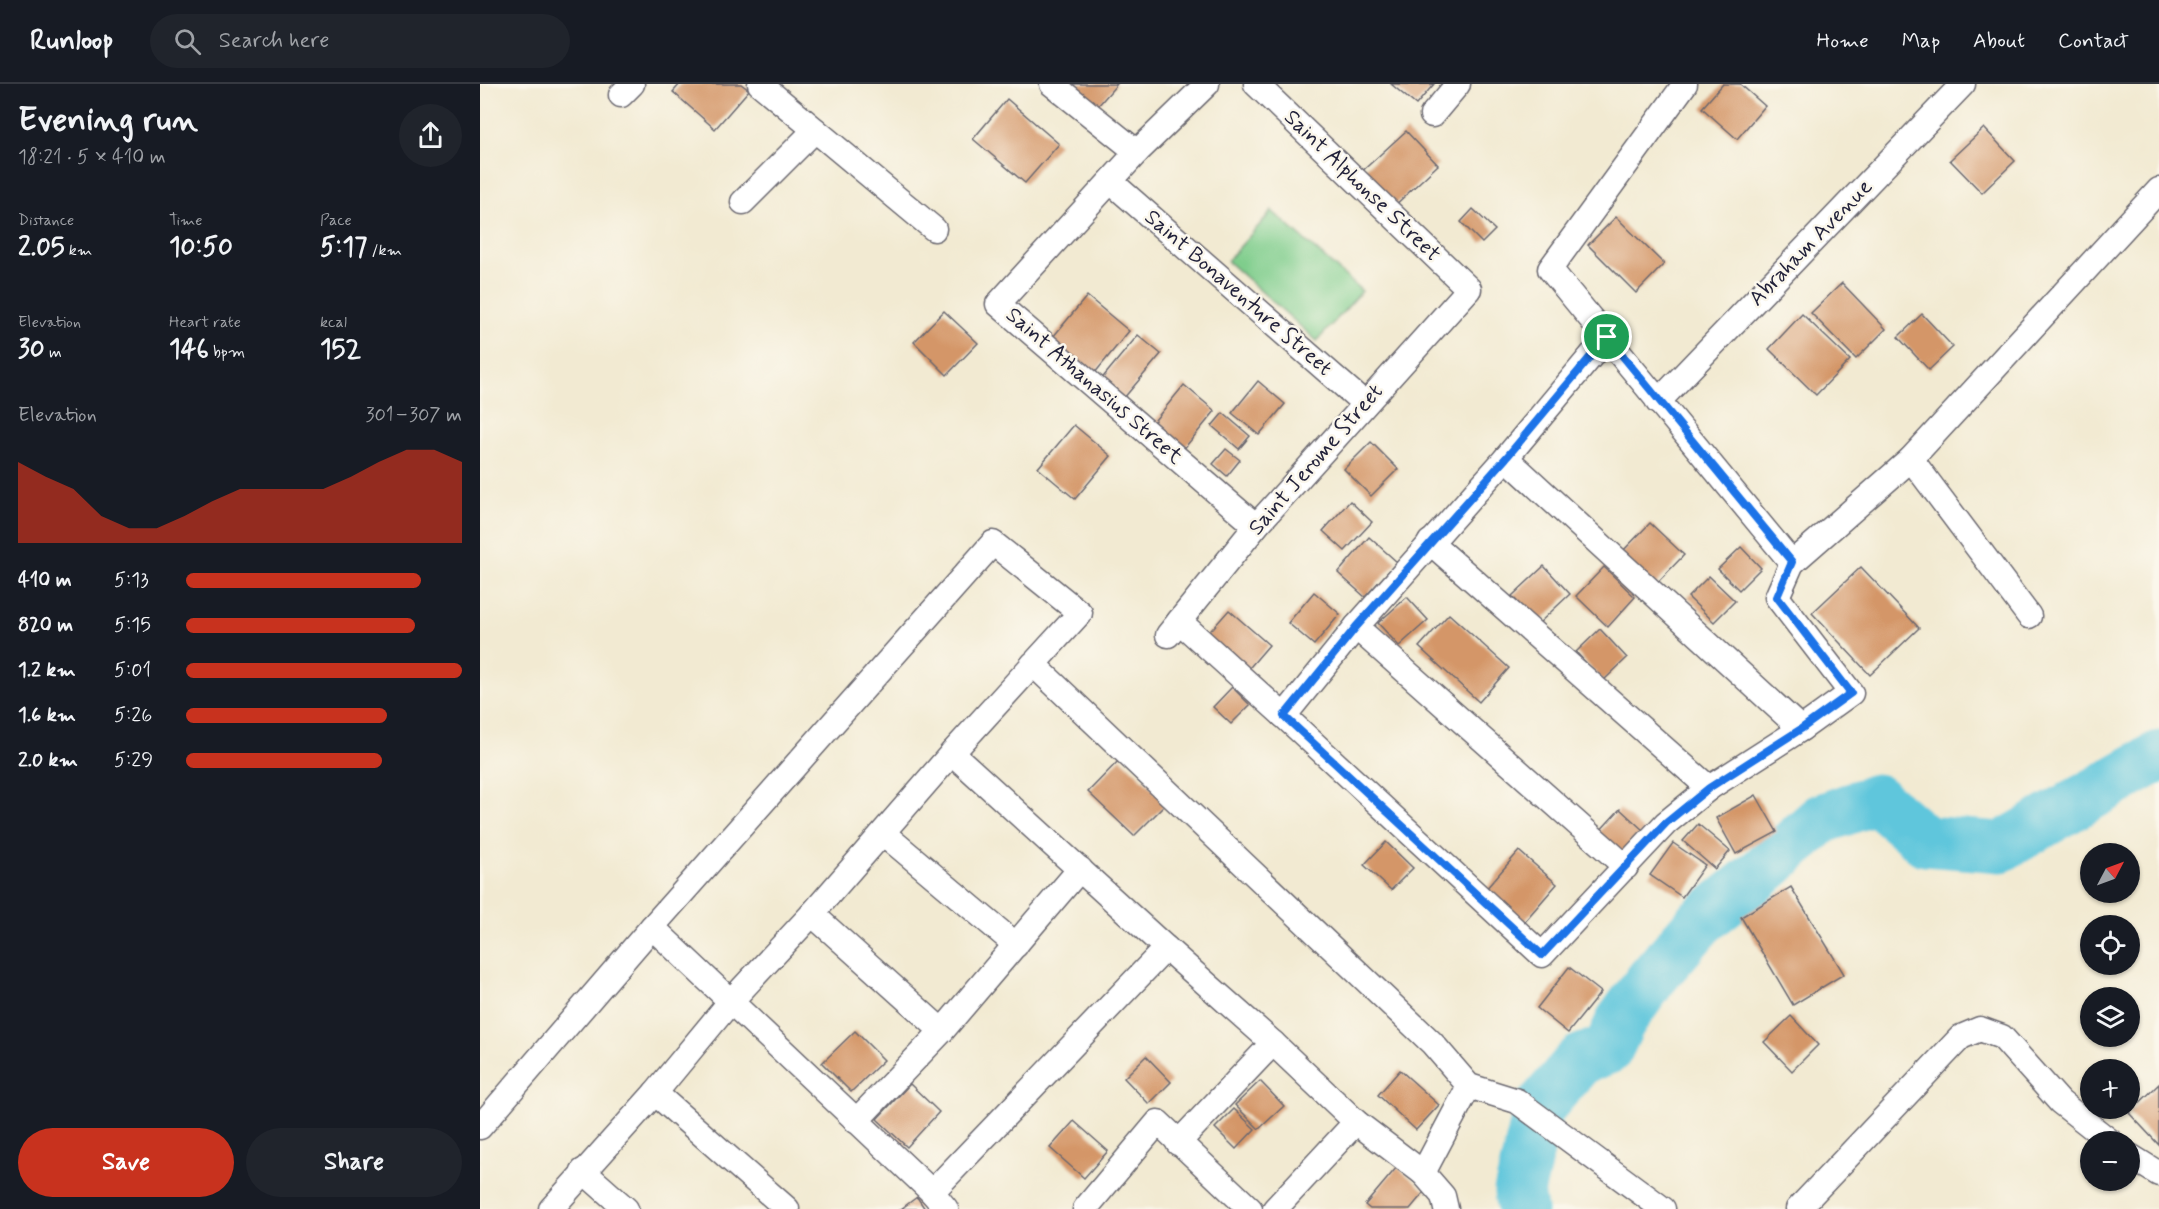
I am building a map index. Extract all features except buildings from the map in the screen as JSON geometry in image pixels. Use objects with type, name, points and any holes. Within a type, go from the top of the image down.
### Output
[{"type":"street","points":[[759,84],[934,229]]},
{"type":"street","points":[[1052,84],[1137,152]]},
{"type":"street","name":"Saint Athanasius Street","points":[[1207,84],[1137,152],[998,304],[1256,526]]},
{"type":"street","name":"Saint Alphonse Street","points":[[1256,84],[1469,289]]},
{"type":"street","points":[[1432,115],[1458,84]]},
{"type":"street","points":[[1685,84],[1550,268],[1792,562]]},
{"type":"street","name":"Abraham Avenue","points":[[1658,402],[1963,84]]},
{"type":"street","points":[[743,202],[815,130]]},
{"type":"street","name":"Saint Bonaventure Street","points":[[1111,182],[1365,404]]},
{"type":"street","points":[[1607,337],[1506,458],[1356,627],[1284,716],[1542,955],[1666,823],[1709,788],[1801,729],[1851,693],[1777,597],[1792,562],[1911,459],[2159,190]]},
{"type":"street","name":"Saint Jerome Street","points":[[1284,716],[1174,628],[1256,526],[1469,289]]},
{"type":"street","points":[[1506,458],[1801,729]]},
{"type":"street","points":[[1911,459],[2029,616]]},
{"type":"street","points":[[1430,542],[1709,788]]},
{"type":"street","points":[[480,1127],[652,927],[993,543],[1080,613],[952,753],[884,834],[731,1001],[655,1093],[551,1209]]},
{"type":"street","points":[[1356,627],[1626,867]]},
{"type":"street","points":[[1033,664],[1432,1043],[1469,1086],[1517,1101],[1663,1209]]},
{"type":"street","points":[[952,753],[1274,1043],[1356,1122],[1423,1173],[1443,1196],[1446,1209]]},
{"type":"street","points":[[884,834],[1016,945]]},
{"type":"street","points":[[856,1121],[942,1031],[1080,869]]},
{"type":"street","points":[[812,914],[942,1031]]},
{"type":"street","points":[[652,927],[939,1201],[1166,948]]},
{"type":"street","points":[[1798,1209],[1961,1037],[1980,1029],[2002,1037],[2060,1102],[2097,1131]]},
{"type":"street","points":[[1178,1143],[1274,1043]]},
{"type":"street","points":[[1423,1173],[1469,1086]]},
{"type":"street","points":[[655,1093],[787,1209]]},
{"type":"street","points":[[1085,1209],[1158,1122],[1250,1209]]},
{"type":"street","points":[[1275,1209],[1356,1122]]},
{"type":"street","points":[[2140,1162],[2159,1174]]},
{"type":"street","points":[[583,1171],[626,1209]]},
{"type":"green space","points":[[1272,211],[1362,291],[1317,341],[1227,261]]},
{"type":"waterway","points":[[1522,1209],[1519,1192],[1539,1108],[1580,1060],[1608,1049],[1621,1021],[1652,978],[1701,921],[1762,872],[1821,819],[1876,799],[1925,841],[2001,847],[2159,756]]},
{"type":"route","points":[[1607,337],[1658,402],[1792,562],[1777,597],[1851,693],[1801,729],[1709,788],[1666,823],[1542,955],[1284,716],[1356,627],[1506,458],[1607,337]]}]
